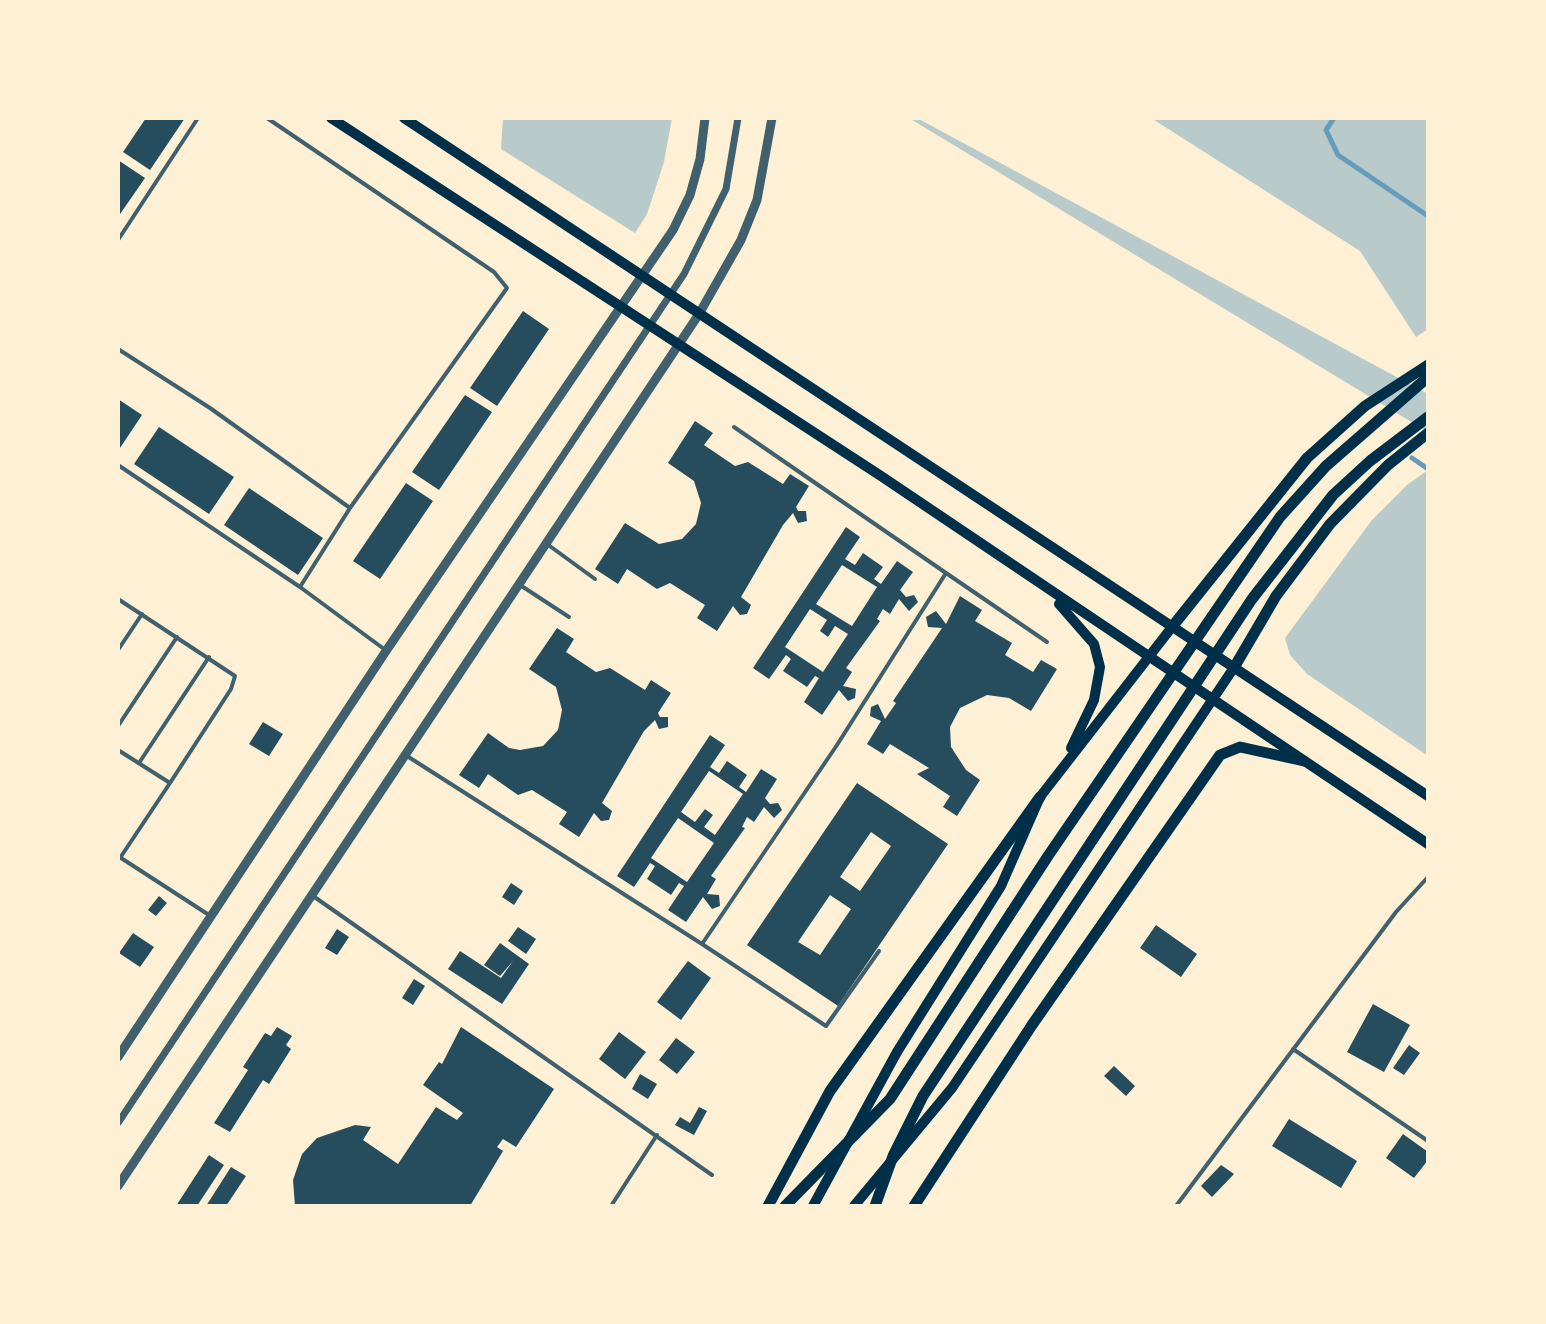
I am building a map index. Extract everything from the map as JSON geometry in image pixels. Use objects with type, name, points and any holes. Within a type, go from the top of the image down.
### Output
[{"type":"main road","points":[[331,118],[881,476],[1050,593],[1428,844]]},
{"type":"main road","points":[[404,118],[1428,796]]},
{"type":"main road","points":[[768,1206],[824,1102],[1062,766],[1307,458],[1365,406],[1428,365]]},
{"type":"main road","points":[[785,1206],[866,1126],[914,1063],[1048,856],[1272,527],[1326,466],[1428,377]]},
{"type":"main road","points":[[875,1206],[893,1156],[938,1073],[1252,599],[1301,532],[1370,461],[1428,417]]},
{"type":"main road","points":[[854,1206],[952,1088],[1283,586],[1330,524],[1378,474],[1428,433]]},
{"type":"main road","points":[[1050,593],[1094,644],[1100,667],[1094,700],[1062,766]]},
{"type":"main road","points":[[914,1206],[1032,1025],[1220,755],[1240,747],[1304,761]]},
{"type":"main road","points":[[813,1206],[897,1052],[1001,886],[1040,797]]},
{"type":"street","points":[[118,1057],[386,651],[643,278],[690,195],[700,159],[705,118]]},
{"type":"street","points":[[118,1123],[670,295],[706,235],[726,189],[738,118]]},
{"type":"street","points":[[118,1186],[699,314],[741,240],[757,200],[772,118]]},
{"type":"lane","points":[[118,240],[198,118]]},
{"type":"lane","points":[[267,118],[494,272],[507,288],[350,508],[300,587]]},
{"type":"lane","points":[[118,349],[210,408],[350,508]]},
{"type":"lane","points":[[734,427],[1047,642]]},
{"type":"lane","points":[[118,465],[300,587],[386,651]]},
{"type":"lane","points":[[547,544],[595,579]]},
{"type":"lane","points":[[702,944],[837,745],[946,573]]},
{"type":"lane","points":[[520,585],[569,617]]},
{"type":"lane","points":[[118,599],[235,676],[231,689],[119,857],[211,916]]},
{"type":"lane","points":[[118,650],[142,614]]},
{"type":"lane","points":[[118,726],[177,637]]},
{"type":"lane","points":[[139,763],[209,657]]},
{"type":"lane","points":[[118,750],[170,783]]},
{"type":"lane","points":[[407,756],[826,1026],[879,951]]},
{"type":"lane","points":[[1179,1205],[1396,912],[1428,877]]},
{"type":"lane","points":[[313,896],[712,1175]]},
{"type":"lane","points":[[1293,1049],[1428,1141]]},
{"type":"lane","points":[[611,1206],[657,1135]]},
{"type":"shaded area","points":[[503,118],[672,118],[664,162],[647,214],[635,233],[501,149]]},
{"type":"shaded area","points":[[909,118],[917,118],[1428,394],[1428,432]]},
{"type":"shaded area","points":[[1151,118],[1428,118],[1428,329],[1416,337],[1360,251]]},
{"type":"shaded area","points":[[1428,470],[1428,756],[1307,674],[1290,655],[1285,638],[1372,520],[1407,485]]},
{"type":"building","points":[[146,118],[185,118],[150,170],[123,152]]},
{"type":"building","points":[[118,160],[145,178],[118,217]]},
{"type":"building","points":[[523,311],[549,329],[497,406],[470,388]]},
{"type":"building","points":[[465,395],[492,412],[439,490],[412,472]]},
{"type":"building","points":[[118,399],[142,415],[118,451]]},
{"type":"building","points":[[695,421],[713,433],[704,445],[735,466],[748,462],[783,484],[790,474],[809,486],[796,507],[798,511],[806,511],[807,521],[798,523],[793,513],[783,525],[741,597],[751,605],[747,614],[740,615],[733,606],[717,631],[697,618],[705,605],[670,583],[657,589],[627,569],[618,584],[595,569],[625,523],[659,544],[682,539],[696,524],[701,503],[694,481],[668,463]]},
{"type":"building","points":[[159,427],[234,477],[209,514],[134,464]]},
{"type":"building","points":[[406,483],[433,501],[380,579],[353,561]]},
{"type":"building","points":[[249,488],[323,538],[298,575],[224,525]]},
{"type":"building","points":[[846,527],[860,537],[845,559],[855,565],[863,553],[883,567],[874,579],[881,584],[897,561],[913,572],[900,590],[906,597],[914,595],[918,602],[909,611],[899,599],[890,614],[883,609],[877,619],[880,621],[846,668],[852,672],[843,686],[856,689],[855,698],[848,701],[839,690],[822,715],[804,702],[819,678],[815,676],[807,687],[783,671],[791,659],[786,655],[769,679],[753,668]],"holes":[[[842,565],[877,587],[852,626],[816,604]],[[810,609],[827,620],[820,631],[828,637],[835,626],[848,634],[823,672],[785,647]]]},
{"type":"building","points":[[960,596],[982,610],[975,621],[1012,643],[1005,655],[1033,672],[1041,660],[1057,669],[1031,711],[1009,698],[987,695],[960,708],[950,727],[951,747],[966,770],[980,780],[957,816],[943,807],[950,796],[917,774],[929,768],[890,744],[883,754],[867,744],[881,721],[870,716],[871,707],[878,704],[885,719],[896,703],[893,701],[942,628],[928,627],[926,617],[936,611],[946,624]]},
{"type":"building","points":[[557,628],[574,639],[566,652],[596,672],[610,668],[645,690],[651,680],[671,693],[658,713],[660,717],[668,717],[668,727],[659,729],[655,720],[644,731],[602,803],[612,811],[609,820],[601,821],[594,813],[579,837],[559,824],[567,812],[532,790],[518,795],[488,774],[479,788],[459,775],[488,733],[509,748],[520,750],[543,746],[558,730],[562,710],[556,687],[529,669]]},
{"type":"building","points":[[263,722],[283,734],[269,756],[249,744]]},
{"type":"building","points":[[710,735],[725,745],[710,767],[719,773],[727,761],[747,775],[739,787],[746,792],[761,769],[777,779],[765,798],[770,804],[778,803],[782,810],[774,818],[764,807],[754,822],[747,817],[742,827],[745,828],[711,876],[716,879],[707,894],[719,895],[720,906],[712,909],[703,897],[686,922],[668,910],[684,886],[679,883],[671,895],[647,879],[655,866],[650,863],[634,887],[617,876]],"holes":[[[709,771],[743,794],[715,835],[704,827],[713,815],[705,809],[695,822],[681,812]],[[678,818],[714,843],[687,882],[651,858]]]},
{"type":"building","points":[[857,783],[948,844],[838,1006],[747,945]],"holes":[[[871,832],[891,846],[860,891],[840,877]],[[830,895],[851,909],[820,955],[798,942]]]},
{"type":"building","points":[[511,883],[523,891],[514,905],[502,897]]},
{"type":"building","points":[[159,896],[167,903],[156,916],[148,910]]},
{"type":"building","points":[[1156,925],[1197,954],[1181,977],[1140,948]]},
{"type":"building","points":[[518,927],[536,939],[526,954],[508,941]]},
{"type":"building","points":[[337,929],[349,937],[337,955],[325,948]]},
{"type":"building","points":[[133,933],[154,947],[140,967],[119,953]]},
{"type":"building","points":[[500,943],[529,964],[502,1004],[448,969],[460,951],[501,978],[513,961],[500,976],[484,965]]},
{"type":"building","points":[[688,961],[711,978],[681,1020],[657,1002]]},
{"type":"building","points":[[414,979],[425,986],[413,1005],[402,998]]},
{"type":"building","points":[[1373,1004],[1410,1025],[1384,1072],[1347,1052]]},
{"type":"building","points":[[277,1027],[292,1036],[286,1045],[291,1049],[269,1084],[263,1080],[230,1132],[214,1123],[248,1070],[243,1067],[265,1033],[271,1036]]},
{"type":"building","points":[[461,1027],[554,1089],[516,1147],[503,1139],[497,1147],[503,1151],[470,1206],[295,1206],[293,1180],[302,1154],[317,1138],[355,1125],[371,1127],[363,1140],[398,1164],[436,1107],[457,1120],[463,1113],[423,1085],[439,1062],[442,1064]]},
{"type":"building","points":[[619,1032],[646,1052],[625,1079],[599,1059]]},
{"type":"building","points":[[676,1038],[695,1052],[677,1074],[659,1060]]},
{"type":"building","points":[[1409,1045],[1420,1053],[1404,1075],[1393,1068]]},
{"type":"building","points":[[1114,1066],[1135,1086],[1126,1096],[1104,1076]]},
{"type":"building","points":[[640,1074],[657,1084],[648,1099],[632,1089]]},
{"type":"building","points":[[699,1107],[707,1111],[694,1135],[675,1125],[680,1117],[690,1123]]},
{"type":"building","points":[[1289,1119],[1357,1161],[1341,1188],[1272,1146]]},
{"type":"building","points":[[1403,1134],[1428,1152],[1428,1160],[1414,1178],[1386,1158]]},
{"type":"building","points":[[209,1155],[224,1165],[197,1206],[176,1206]]},
{"type":"building","points":[[1221,1165],[1234,1174],[1212,1197],[1201,1186]]},
{"type":"building","points":[[231,1167],[246,1176],[226,1206],[206,1206]]},
{"type":"waterway","points":[[1334,118],[1326,130],[1338,155],[1428,216]]},
{"type":"waterway","points":[[1412,458],[1428,469]]}]
